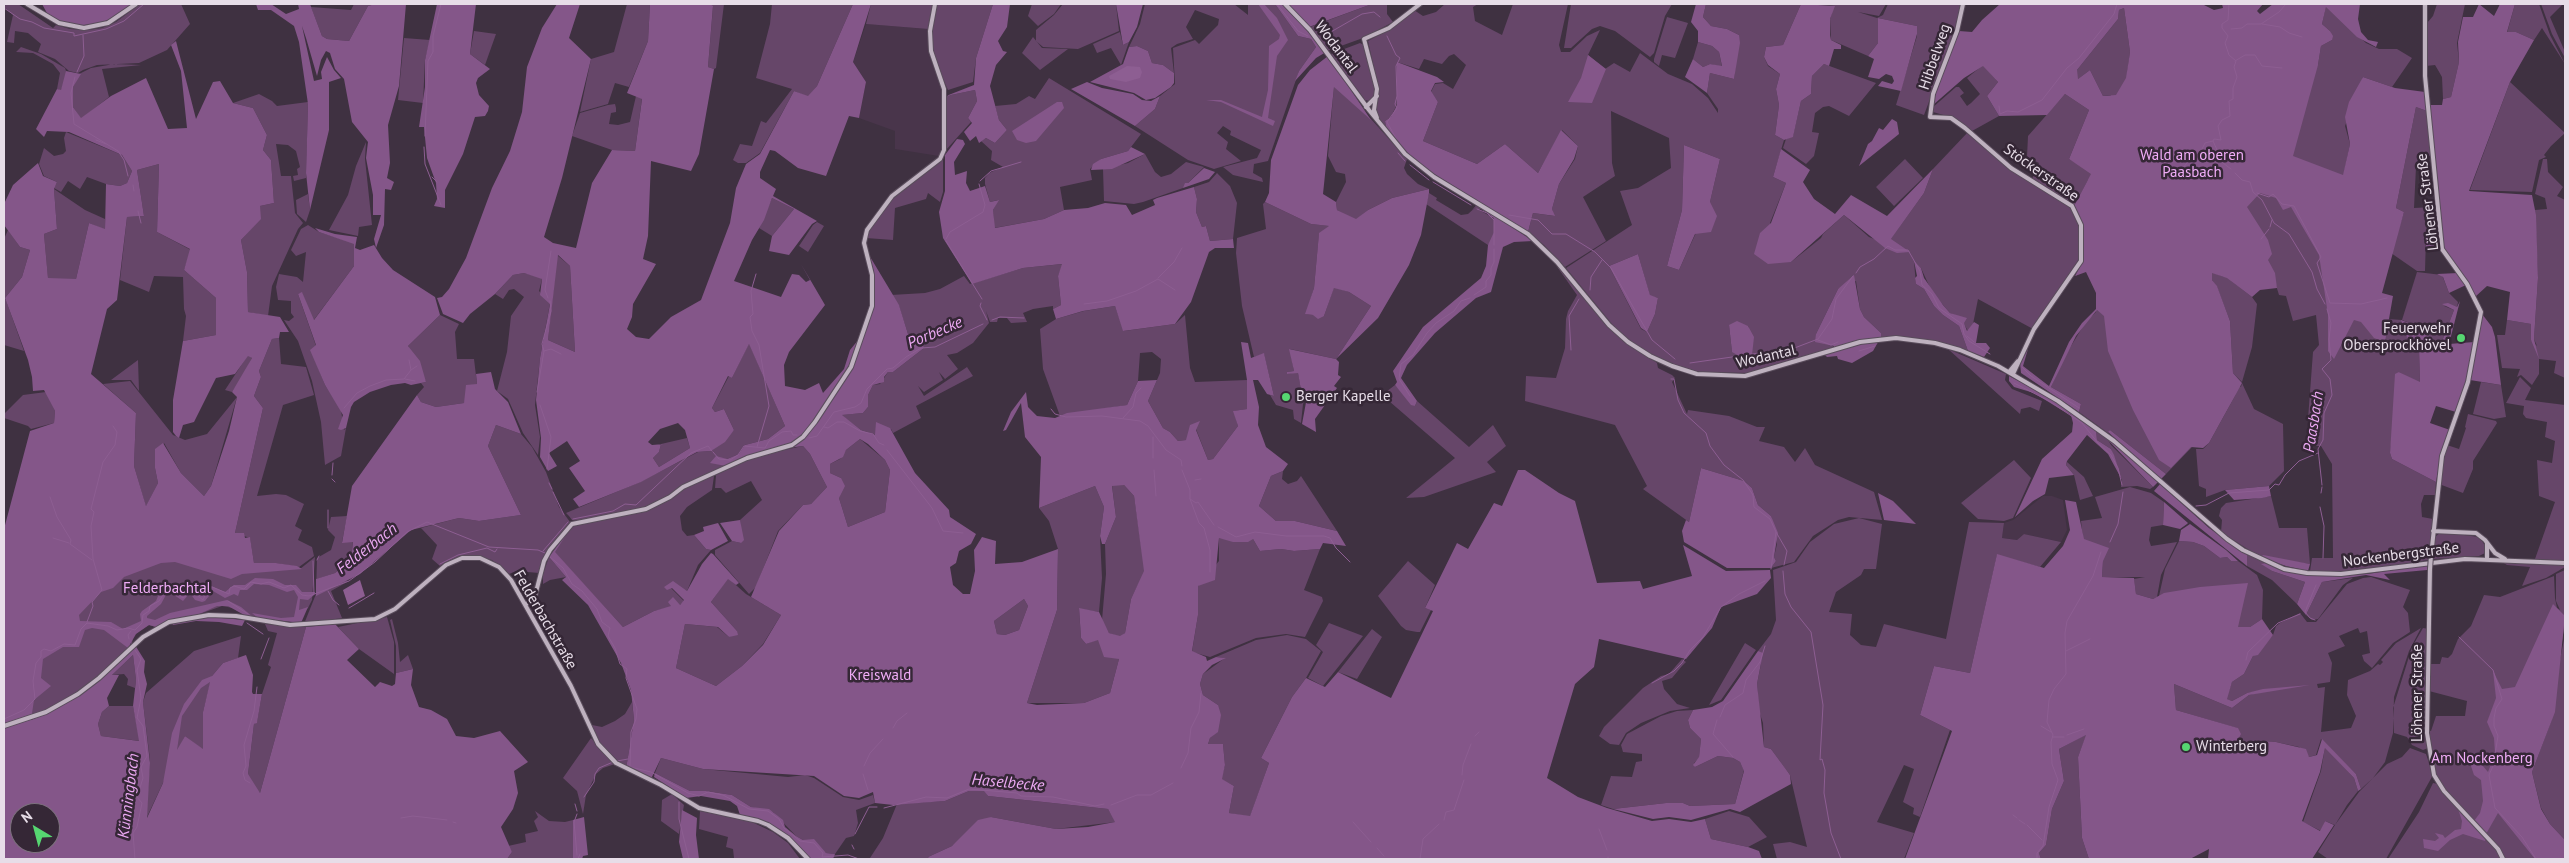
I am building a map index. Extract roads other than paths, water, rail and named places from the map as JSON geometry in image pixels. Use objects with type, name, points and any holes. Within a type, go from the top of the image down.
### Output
[{"type":"street","points":[[27,4],[58,23],[84,28],[108,22],[136,4]]},
{"type":"street","points":[[525,605],[535,596],[542,569],[550,550],[572,524],[646,509],[670,497],[683,487],[747,458],[792,445],[805,435],[815,422],[851,367],[872,306],[872,275],[864,243],[867,230],[892,196],[940,159],[944,150],[944,89],[931,52],[930,31],[935,4]]},
{"type":"street","name":"Wodantal","points":[[1284,4],[1310,30],[1367,108],[1400,149],[1421,168],[1528,234],[1557,262],[1609,325],[1628,342],[1650,356],[1672,366],[1698,374],[1745,376],[1860,342],[1896,338],[1942,344],[2011,373],[2082,416]]},
{"type":"street","name":"Wodantal","points":[[1378,122],[1375,112],[1377,96],[1364,39],[1389,28],[1420,4]]},
{"type":"street","name":"Hibbelweg","points":[[1930,117],[1934,94],[1957,31],[1964,4]]},
{"type":"street","name":"Löhener Straße","points":[[2425,4],[2425,76],[2442,249],[2467,284],[2481,312],[2468,382],[2442,456],[2430,568],[2427,733],[2434,775],[2444,791],[2488,838],[2503,859]]},
{"type":"street","points":[[1367,108],[1377,96]]},
{"type":"street","points":[[1367,108],[1376,105]]},
{"type":"street","name":"Stöckerstraße","points":[[1930,117],[1952,118],[2011,168],[2072,206],[2078,215],[2082,240],[2081,261],[2073,275],[2046,310],[2011,373]]},
{"type":"street","name":"Stöckerstraße","points":[[2011,373],[2017,366],[2019,359]]},
{"type":"street","points":[[2017,366],[2024,381]]},
{"type":"street","name":"Nockenbergstraße","points":[[2082,416],[2130,454],[2211,527],[2243,550],[2284,568],[2326,574],[2357,573],[2454,559],[2489,558],[2565,563]]},
{"type":"street","points":[[2433,531],[2476,534],[2507,560]]},
{"type":"street","points":[[2487,542],[2489,558]]},
{"type":"street","points":[[2489,558],[2492,549]]},
{"type":"street","name":"Felderbachstraße","points":[[4,726],[28,720],[69,700],[99,678],[132,647],[160,626],[196,616],[236,616],[290,625],[375,619],[395,609],[442,567],[454,560],[468,557],[484,559],[501,569],[511,580],[568,680],[595,738],[616,763],[661,785],[699,808],[758,821],[788,838],[808,859]]},
{"type":"waterway","points":[[4,8],[20,19],[44,28],[74,33],[74,36],[106,29],[124,21],[144,4]]},
{"type":"waterway","points":[[425,136],[428,61],[433,52],[433,36],[441,4]]},
{"type":"waterway","points":[[1277,4],[1298,31],[1308,36]]},
{"type":"waterway","points":[[1999,106],[2000,114],[2007,111],[2018,112],[2042,100],[2114,14],[2117,4]]},
{"type":"waterway","name":"Paasbach","points":[[2229,4],[2228,20],[2222,24],[2222,28],[2228,36],[2225,43],[2229,55],[2236,61],[2234,67],[2237,77],[2233,88],[2233,99],[2229,101],[2230,116],[2222,120],[2218,126],[2221,140],[2214,139],[2213,141],[2223,163],[2231,169]]},
{"type":"waterway","points":[[2231,29],[2242,28],[2247,24],[2261,24],[2279,12],[2286,4]]},
{"type":"waterway","points":[[1320,35],[1329,33],[1362,14],[1374,12],[1380,17]]},
{"type":"waterway","points":[[2262,24],[2280,27],[2289,33],[2302,37]]},
{"type":"waterway","points":[[77,72],[84,56],[83,35]]},
{"type":"waterway","points":[[1387,36],[1396,55],[1400,58],[1396,66],[1397,96],[1395,104],[1397,108],[1387,122],[1398,142]]},
{"type":"waterway","points":[[2235,61],[2245,55],[2255,55],[2262,66],[2282,68]]},
{"type":"waterway","points":[[75,77],[71,93],[74,124],[118,151],[124,160],[128,176]]},
{"type":"waterway","points":[[96,140],[106,144]]},
{"type":"waterway","points":[[2182,169],[2192,157],[2201,151],[2205,143],[2213,141]]},
{"type":"waterway","points":[[424,147],[425,164],[441,205]]},
{"type":"waterway","points":[[1398,153],[1405,161]]},
{"type":"waterway","points":[[980,181],[991,171],[1021,162]]},
{"type":"waterway","points":[[1410,165],[1429,180]]},
{"type":"waterway","name":"Paasbach","points":[[2235,173],[2242,180],[2250,182],[2253,192],[2262,200],[2274,223],[2289,234],[2312,272],[2317,289],[2325,304]]},
{"type":"waterway","points":[[432,177],[437,182]]},
{"type":"waterway","points":[[1433,182],[1471,205]]},
{"type":"waterway","points":[[946,239],[950,232],[983,212],[985,205],[979,184]]},
{"type":"waterway","points":[[133,185],[134,191]]},
{"type":"waterway","points":[[2257,193],[2269,197],[2273,194],[2282,204],[2294,206],[2321,257],[2317,263],[2330,303],[2361,304],[2387,298]]},
{"type":"waterway","points":[[1477,209],[1487,213],[1494,220],[1494,245]]},
{"type":"waterway","points":[[138,211],[141,223]]},
{"type":"waterway","points":[[1509,215],[1538,220],[1552,234],[1566,234],[1595,252],[1611,268],[1652,340],[1675,359]]},
{"type":"waterway","points":[[1491,216],[1497,218]]},
{"type":"waterway","name":"Paasbach","points":[[2270,227],[2272,220]]},
{"type":"waterway","points":[[2261,239],[2269,229]]},
{"type":"waterway","points":[[946,241],[982,299]]},
{"type":"waterway","points":[[1856,273],[1860,267],[1874,259],[1888,246],[1895,250],[1908,250],[1920,271],[1922,285],[1932,294],[1939,308],[1962,324],[1964,334],[1969,341],[1990,354]]},
{"type":"waterway","points":[[1158,278],[1174,262],[1182,248]]},
{"type":"waterway","points":[[1474,295],[1486,287],[1486,281],[1491,275],[1491,268],[1494,262],[1494,249]]},
{"type":"waterway","points":[[548,298],[545,290],[551,251]]},
{"type":"waterway","points":[[1590,290],[1591,277],[1602,260]]},
{"type":"waterway","points":[[756,274],[751,291],[753,314],[750,317],[752,331],[759,345],[769,406],[757,447]]},
{"type":"waterway","points":[[1690,363],[1767,352],[1784,352],[1818,339],[1832,319],[1836,299],[1853,276]]},
{"type":"waterway","name":"Porbecke","points":[[1084,304],[1107,301],[1136,291],[1158,279],[1175,290]]},
{"type":"waterway","points":[[1410,396],[1399,379],[1401,364],[1413,355],[1436,323],[1454,311],[1461,301],[1470,298]]},
{"type":"waterway","points":[[1571,350],[1569,316],[1579,299]]},
{"type":"waterway","points":[[537,392],[544,351],[542,344],[551,311],[550,301]]},
{"type":"waterway","points":[[981,303],[980,306],[987,320]]},
{"type":"waterway","name":"Paasbach","points":[[2322,485],[2318,449],[2323,440],[2324,413],[2332,395],[2330,379],[2322,369],[2331,360],[2329,339],[2331,323],[2327,309]]},
{"type":"waterway","name":"Porbecke","points":[[992,320],[1000,317],[1024,318]]},
{"type":"waterway","name":"Porbecke","points":[[809,438],[817,436],[834,412],[855,407],[861,403],[867,389],[887,369],[893,368],[921,348],[935,347],[983,324]]},
{"type":"waterway","points":[[1967,336],[1974,342]]},
{"type":"waterway","points":[[1818,340],[1831,345],[1838,342]]},
{"type":"waterway","points":[[1859,351],[1875,346]]},
{"type":"waterway","points":[[544,351],[551,349],[561,354]]},
{"type":"waterway","points":[[344,408],[357,393],[370,386],[386,380],[404,379],[411,370],[409,360]]},
{"type":"waterway","points":[[411,370],[417,366]]},
{"type":"waterway","points":[[2022,367],[2031,376],[2079,408]]},
{"type":"waterway","points":[[405,379],[415,381]]},
{"type":"waterway","points":[[1671,379],[1674,379],[1678,400],[1684,413],[1706,433],[1710,446],[1724,465],[1743,480],[1753,495],[1754,507],[1770,519],[1776,532],[1771,569]]},
{"type":"waterway","points":[[2014,383],[2049,401],[2082,423],[2098,443],[2111,455],[2118,468],[2122,485]]},
{"type":"waterway","points":[[1123,418],[1133,407],[1136,393],[1141,388]]},
{"type":"waterway","points":[[540,405],[551,437],[547,469]]},
{"type":"waterway","points":[[1051,409],[1055,414],[1066,417],[1102,416],[1140,421],[1148,426],[1166,450],[1181,460],[1182,466]]},
{"type":"waterway","points":[[824,427],[828,428],[837,422],[844,422],[860,431],[873,434],[879,443],[884,445]]},
{"type":"waterway","points":[[87,622],[93,606],[92,602],[102,590],[93,559],[91,526],[94,512],[91,509],[103,462],[115,445],[117,432],[113,426]]},
{"type":"waterway","name":"Porbecke","points":[[713,452],[719,459],[730,460],[738,455],[744,446],[765,448],[769,441],[782,432],[791,431],[793,435],[797,435]]},
{"type":"waterway","points":[[1153,437],[1153,458]]},
{"type":"waterway","name":"Porbecke","points":[[573,519],[613,511],[625,504],[636,505],[691,453],[708,446],[712,451]]},
{"type":"waterway","points":[[887,450],[932,508],[943,531],[963,533]]},
{"type":"waterway","points":[[2196,506],[2206,505],[2229,493],[2269,490],[2275,484],[2279,485],[2285,475],[2299,461],[2318,453]]},
{"type":"waterway","points":[[332,475],[333,463]]},
{"type":"waterway","points":[[1154,470],[1156,496]]},
{"type":"waterway","points":[[1182,470],[1190,490],[1190,499],[1196,503],[1198,502],[1214,525]]},
{"type":"waterway","points":[[332,479],[335,482]]},
{"type":"waterway","points":[[1195,480],[1201,479]]},
{"type":"waterway","points":[[549,483],[552,489]]},
{"type":"waterway","name":"Paasbach","points":[[2321,493],[2322,487]]},
{"type":"waterway","points":[[553,492],[564,515]]},
{"type":"waterway","points":[[2110,542],[2118,524],[2123,492]]},
{"type":"waterway","points":[[50,497],[57,517],[71,540],[70,544],[92,560]]},
{"type":"waterway","points":[[1190,499],[1199,523],[1204,528],[1210,550],[1210,572]]},
{"type":"waterway","name":"Paasbach","points":[[2320,507],[2324,526],[2323,558]]},
{"type":"waterway","points":[[328,510],[328,528]]},
{"type":"waterway","name":"Felderbach","points":[[4,719],[24,710],[35,699],[33,681],[36,663],[41,657],[41,651],[44,649],[51,651],[64,644],[75,645],[81,629],[87,623],[108,626],[117,630],[128,628],[135,630],[142,623],[143,615],[149,611],[150,606],[159,601],[166,591],[173,591],[183,598],[192,591],[203,600],[208,589],[212,587],[229,594],[230,588],[234,586],[244,589],[251,582],[261,584],[269,582],[284,588],[291,585],[302,595],[309,596],[349,581],[375,562],[407,532],[427,522],[489,547],[538,550],[545,553]]},
{"type":"waterway","name":"Porbecke","points":[[543,551],[568,522]]},
{"type":"waterway","points":[[1218,527],[1236,537],[1255,532],[1286,536],[1324,536],[1330,538],[1336,548],[1350,562]]},
{"type":"waterway","points":[[1776,532],[1787,551],[1784,565]]},
{"type":"waterway","points":[[53,538],[69,543]]},
{"type":"waterway","name":"Felderbach","points":[[440,564],[458,555],[487,548],[495,552],[497,549]]},
{"type":"waterway","points":[[2037,859],[2037,853],[2043,846],[2049,807],[2058,780],[2052,764],[2051,742],[2053,735],[2047,722],[2049,700],[2054,689],[2066,674],[2065,633],[2067,621],[2093,576],[2101,552]]},
{"type":"waterway","points":[[317,560],[319,556]]},
{"type":"waterway","name":"Felderbach","points":[[550,557],[563,568],[572,584],[582,591],[597,609],[602,622],[610,628],[608,636],[615,648],[620,664],[627,669],[626,678],[637,709],[636,719],[631,732],[630,767],[651,772],[688,793],[699,796],[708,792],[723,795],[749,809],[768,811],[779,819],[784,828],[800,841],[814,843],[823,853],[822,857],[848,855],[859,859]]},
{"type":"waterway","points":[[313,561],[314,594]]},
{"type":"waterway","points":[[1783,571],[1785,594],[1791,607],[1811,632],[1823,705],[1820,760],[1822,759],[1825,770],[1824,793],[1831,833],[1841,859]]},
{"type":"waterway","points":[[1652,683],[1674,671],[1682,663],[1690,650],[1703,637],[1721,607],[1739,594],[1765,581]]},
{"type":"waterway","name":"Paasbach","points":[[2315,620],[2310,618],[2305,612],[2316,585]]},
{"type":"waterway","points":[[328,591],[333,600],[339,605]]},
{"type":"waterway","points":[[349,608],[374,593]]},
{"type":"waterway","points":[[228,601],[248,614]]},
{"type":"waterway","name":"Paasbach","points":[[2246,660],[2248,652],[2278,623],[2300,614]]},
{"type":"waterway","points":[[247,623],[263,634]]},
{"type":"waterway","name":"Künningbach","points":[[129,639],[128,635],[131,631]]},
{"type":"waterway","points":[[2459,637],[2493,670],[2502,699],[2496,708],[2494,718],[2494,726],[2498,736],[2493,766],[2489,775],[2495,808],[2522,837],[2536,859]]},
{"type":"waterway","points":[[261,659],[269,638]]},
{"type":"waterway","points":[[2066,651],[2090,639]]},
{"type":"waterway","points":[[1720,717],[1725,705],[1743,693],[1746,680],[1760,662],[1765,646]]},
{"type":"waterway","name":"Künningbach","points":[[135,650],[141,659],[137,670],[141,698],[137,718],[143,726],[147,756],[141,767],[143,778],[137,797],[142,803],[137,827],[133,833],[135,859]]},
{"type":"waterway","points":[[250,783],[245,780],[243,773],[246,766],[244,745],[254,711],[257,687]]},
{"type":"waterway","name":"Haselbecke","points":[[1181,768],[1188,753],[1191,728],[1199,712],[1201,693]]},
{"type":"waterway","points":[[893,728],[897,721],[907,713]]},
{"type":"waterway","points":[[1717,720],[1713,734],[1733,757]]},
{"type":"waterway","points":[[2041,726],[2051,732]]},
{"type":"waterway","points":[[2067,735],[2084,729]]},
{"type":"waterway","points":[[1475,736],[1479,732]]},
{"type":"waterway","points":[[2053,737],[2064,737]]},
{"type":"waterway","points":[[864,766],[870,753],[883,739]]},
{"type":"waterway","points":[[1462,775],[1463,765],[1471,744]]},
{"type":"waterway","points":[[617,761],[628,759]]},
{"type":"waterway","points":[[584,797],[594,782],[595,774],[599,768],[613,762]]},
{"type":"waterway","points":[[863,774],[868,790]]},
{"type":"waterway","points":[[1444,820],[1446,812],[1454,810],[1464,780]]},
{"type":"waterway","name":"Haselbecke","points":[[1111,805],[1137,795],[1151,795],[1173,783]]},
{"type":"waterway","name":"Haselbecke","points":[[884,808],[926,797],[947,798],[969,789],[1017,793],[1021,796],[1053,797],[1095,806],[1104,804]]},
{"type":"waterway","points":[[679,802],[679,819],[689,859]]},
{"type":"waterway","points":[[575,804],[577,811]]},
{"type":"waterway","name":"Haselbecke","points":[[855,834],[869,807],[877,807]]},
{"type":"waterway","points":[[577,814],[574,822],[577,855]]},
{"type":"waterway","points":[[2013,815],[2017,818]]},
{"type":"waterway","points":[[401,818],[413,816],[447,820]]},
{"type":"waterway","points":[[2019,820],[2025,824]]},
{"type":"waterway","points":[[1353,822],[1371,842]]},
{"type":"waterway","points":[[1420,859],[1423,839],[1439,824]]},
{"type":"waterway","points":[[2027,825],[2042,840]]},
{"type":"waterway","points":[[1599,829],[1607,850]]},
{"type":"waterway","name":"Haselbecke","points":[[852,845],[854,849]]},
{"type":"waterway","points":[[1377,848],[1384,856]]},
{"type":"waterway","points":[[578,859],[580,854]]},
{"type":"place","name":"Feuerwehr Obersprockhövel","points":[[2461,338]]},
{"type":"place","name":"Berger Kapelle","points":[[1286,397]]},
{"type":"place","name":"Winterberg","points":[[2186,747]]},
{"type":"park label","name":"Wald am oberen Paasbach","points":[[2192,164]]},
{"type":"park label","name":"Felderbachtal","points":[[167,589]]},
{"type":"park label","name":"Kreiswald","points":[[880,676]]},
{"type":"park label","name":"Am Nockenberg","points":[[2482,759]]}]
